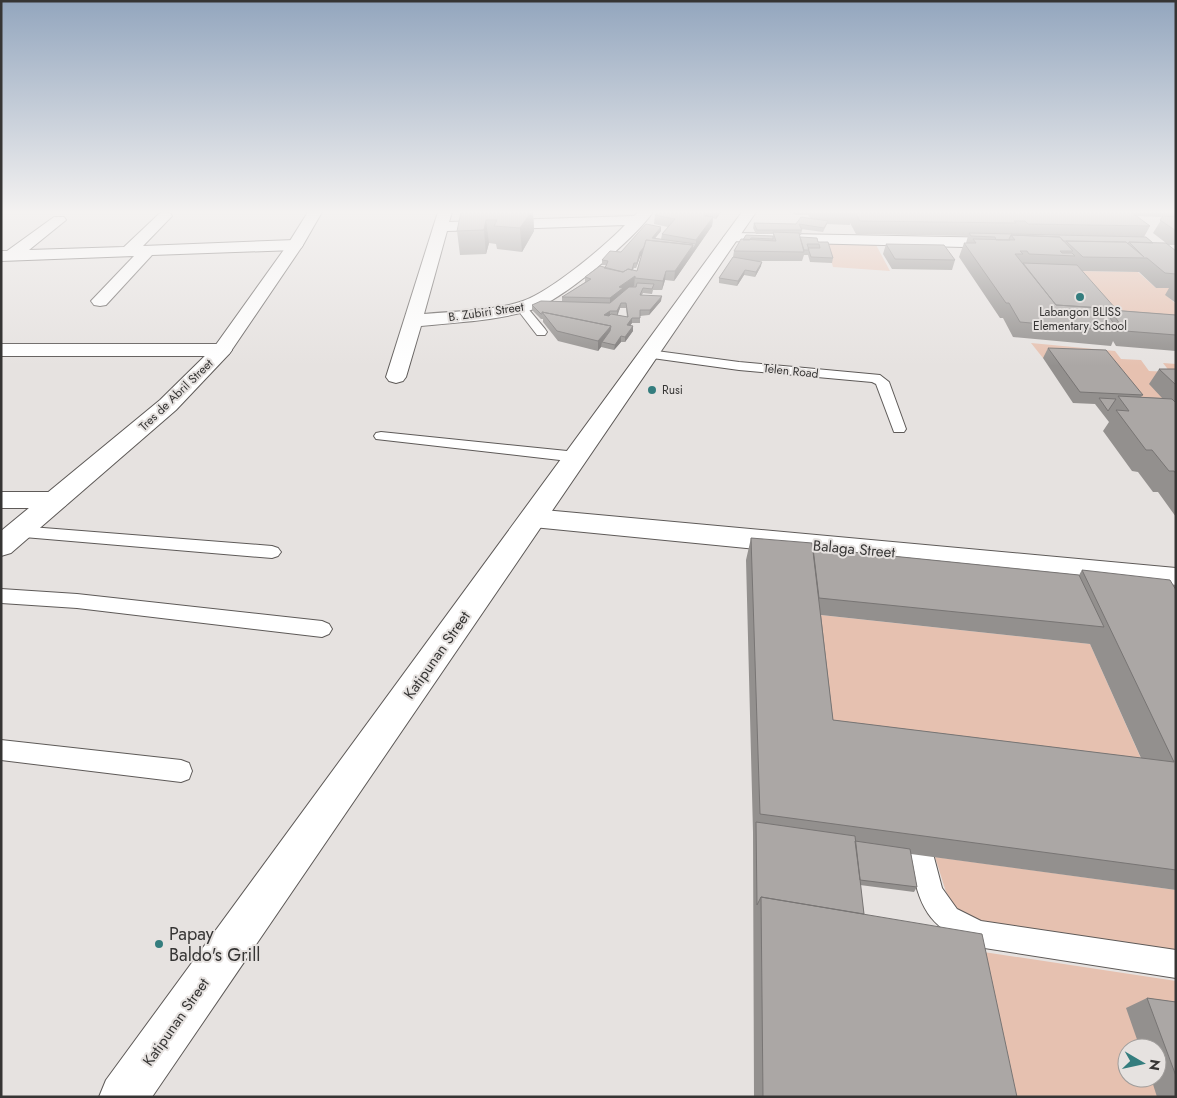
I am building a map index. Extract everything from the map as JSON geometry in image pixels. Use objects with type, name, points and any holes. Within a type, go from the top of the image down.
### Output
[{"type":"street","points":[[100,301],[136,263]]},
{"type":"street","name":"Tres de Abril Street","points":[[1,546],[168,405],[222,350],[282,263]]},
{"type":"street","points":[[396,377],[430,263]]},
{"type":"street","name":"B. Zubiri Street","points":[[412,321],[484,314],[521,307],[547,297],[590,263]]},
{"type":"street","name":"Katipunan Street","points":[[123,1097],[713,263]]},
{"type":"street","points":[[1,350],[222,350]]},
{"type":"street","points":[[1,500],[56,500]]},
{"type":"street","name":"Balaga Street","points":[[533,518],[1176,579]]},
{"type":"lane","points":[[521,307],[541,332]]},
{"type":"lane","name":"Telen Road","points":[[649,354],[758,368],[876,378],[882,382],[899,429]]},
{"type":"lane","points":[[381,436],[577,457]]},
{"type":"lane","points":[[18,532],[272,552]]},
{"type":"lane","points":[[1,596],[87,602],[322,629]]},
{"type":"lane","points":[[1,750],[181,771]]},
{"type":"lane","points":[[922,855],[930,894],[948,918],[978,934],[1176,964]]},
{"type":"shaded area","points":[[832,263],[886,263],[890,271],[833,267]]},
{"type":"shaded area","points":[[1076,271],[1138,272],[1156,288],[1176,288],[1166,295],[1176,304],[1176,330],[1101,325]]},
{"type":"shaded area","points":[[1031,343],[1115,351],[1121,359],[1141,360],[1149,371],[1170,372],[1163,363],[1176,364],[1176,412],[1127,395],[1100,361],[1043,358]]},
{"type":"shaded area","points":[[811,614],[1090,644],[1151,781],[824,740]]},
{"type":"shaded area","points":[[935,857],[1176,890],[1176,953],[978,923],[957,909],[946,892]]},
{"type":"shaded area","points":[[964,949],[1176,981],[1176,1097],[993,1097]]},
{"type":"building","points":[[607,263],[634,263],[632,270],[628,269],[623,272],[604,268]]},
{"type":"building","points":[[639,263],[680,263],[675,271],[666,271],[663,281],[635,278],[635,276],[619,287],[623,288],[610,298],[562,297],[591,279],[585,277],[600,266],[623,272],[628,269],[637,271]]},
{"type":"building","points":[[729,263],[761,263],[756,272],[745,270],[738,281],[719,278]]},
{"type":"building","points":[[978,263],[1022,263],[1056,305],[1103,308],[1119,331],[1020,322],[1009,303],[1006,303]]},
{"type":"building","points":[[1023,263],[1077,265],[1116,309],[1056,305]]},
{"type":"building","points":[[1153,263],[1176,263],[1176,274],[1165,273]]},
{"type":"building","points":[[637,283],[654,284],[652,289],[643,288],[640,295],[662,296],[650,310],[640,310],[640,318],[632,318],[627,325],[633,326],[625,337],[621,336],[615,345],[602,342],[610,331],[611,326],[542,312],[541,314],[532,305],[541,301],[610,303],[629,287],[636,287]],"holes":[[[621,303],[626,303],[628,317],[611,314],[609,316],[604,315],[610,311],[617,311]]]},
{"type":"building","points":[[1110,310],[1176,315],[1176,335],[1125,331]]},
{"type":"building","points":[[542,312],[611,326],[598,341],[557,331]]},
{"type":"building","points":[[1048,348],[1106,350],[1143,395],[1080,392]]},
{"type":"building","points":[[1159,369],[1176,369],[1176,385]]},
{"type":"building","points":[[1118,396],[1172,399],[1176,403],[1176,474],[1174,471],[1169,471],[1152,450],[1146,450],[1116,410],[1129,411]]},
{"type":"building","points":[[1099,398],[1116,399],[1108,411]]},
{"type":"building","points":[[751,538],[812,543],[833,720],[1174,762],[1082,570],[1170,580],[1176,590],[1176,870],[760,814]]},
{"type":"building","points":[[813,548],[1079,575],[1104,627],[819,598]]},
{"type":"building","points":[[756,822],[855,836],[864,914],[761,897],[757,905]]},
{"type":"building","points":[[855,841],[910,849],[917,887],[860,880]]},
{"type":"building","points":[[761,897],[982,934],[1017,1097],[763,1097]]},
{"type":"building","points":[[1147,998],[1176,1002],[1176,1076],[1167,1052],[1167,1038],[1162,1038]]},
{"type":"place","name":"Labangon BLISS Elementary School","points":[[1080,297]]},
{"type":"place","name":"Rusi","points":[[652,390]]},
{"type":"place","name":"Papay Baldo's Grill","points":[[159,944]]}]
